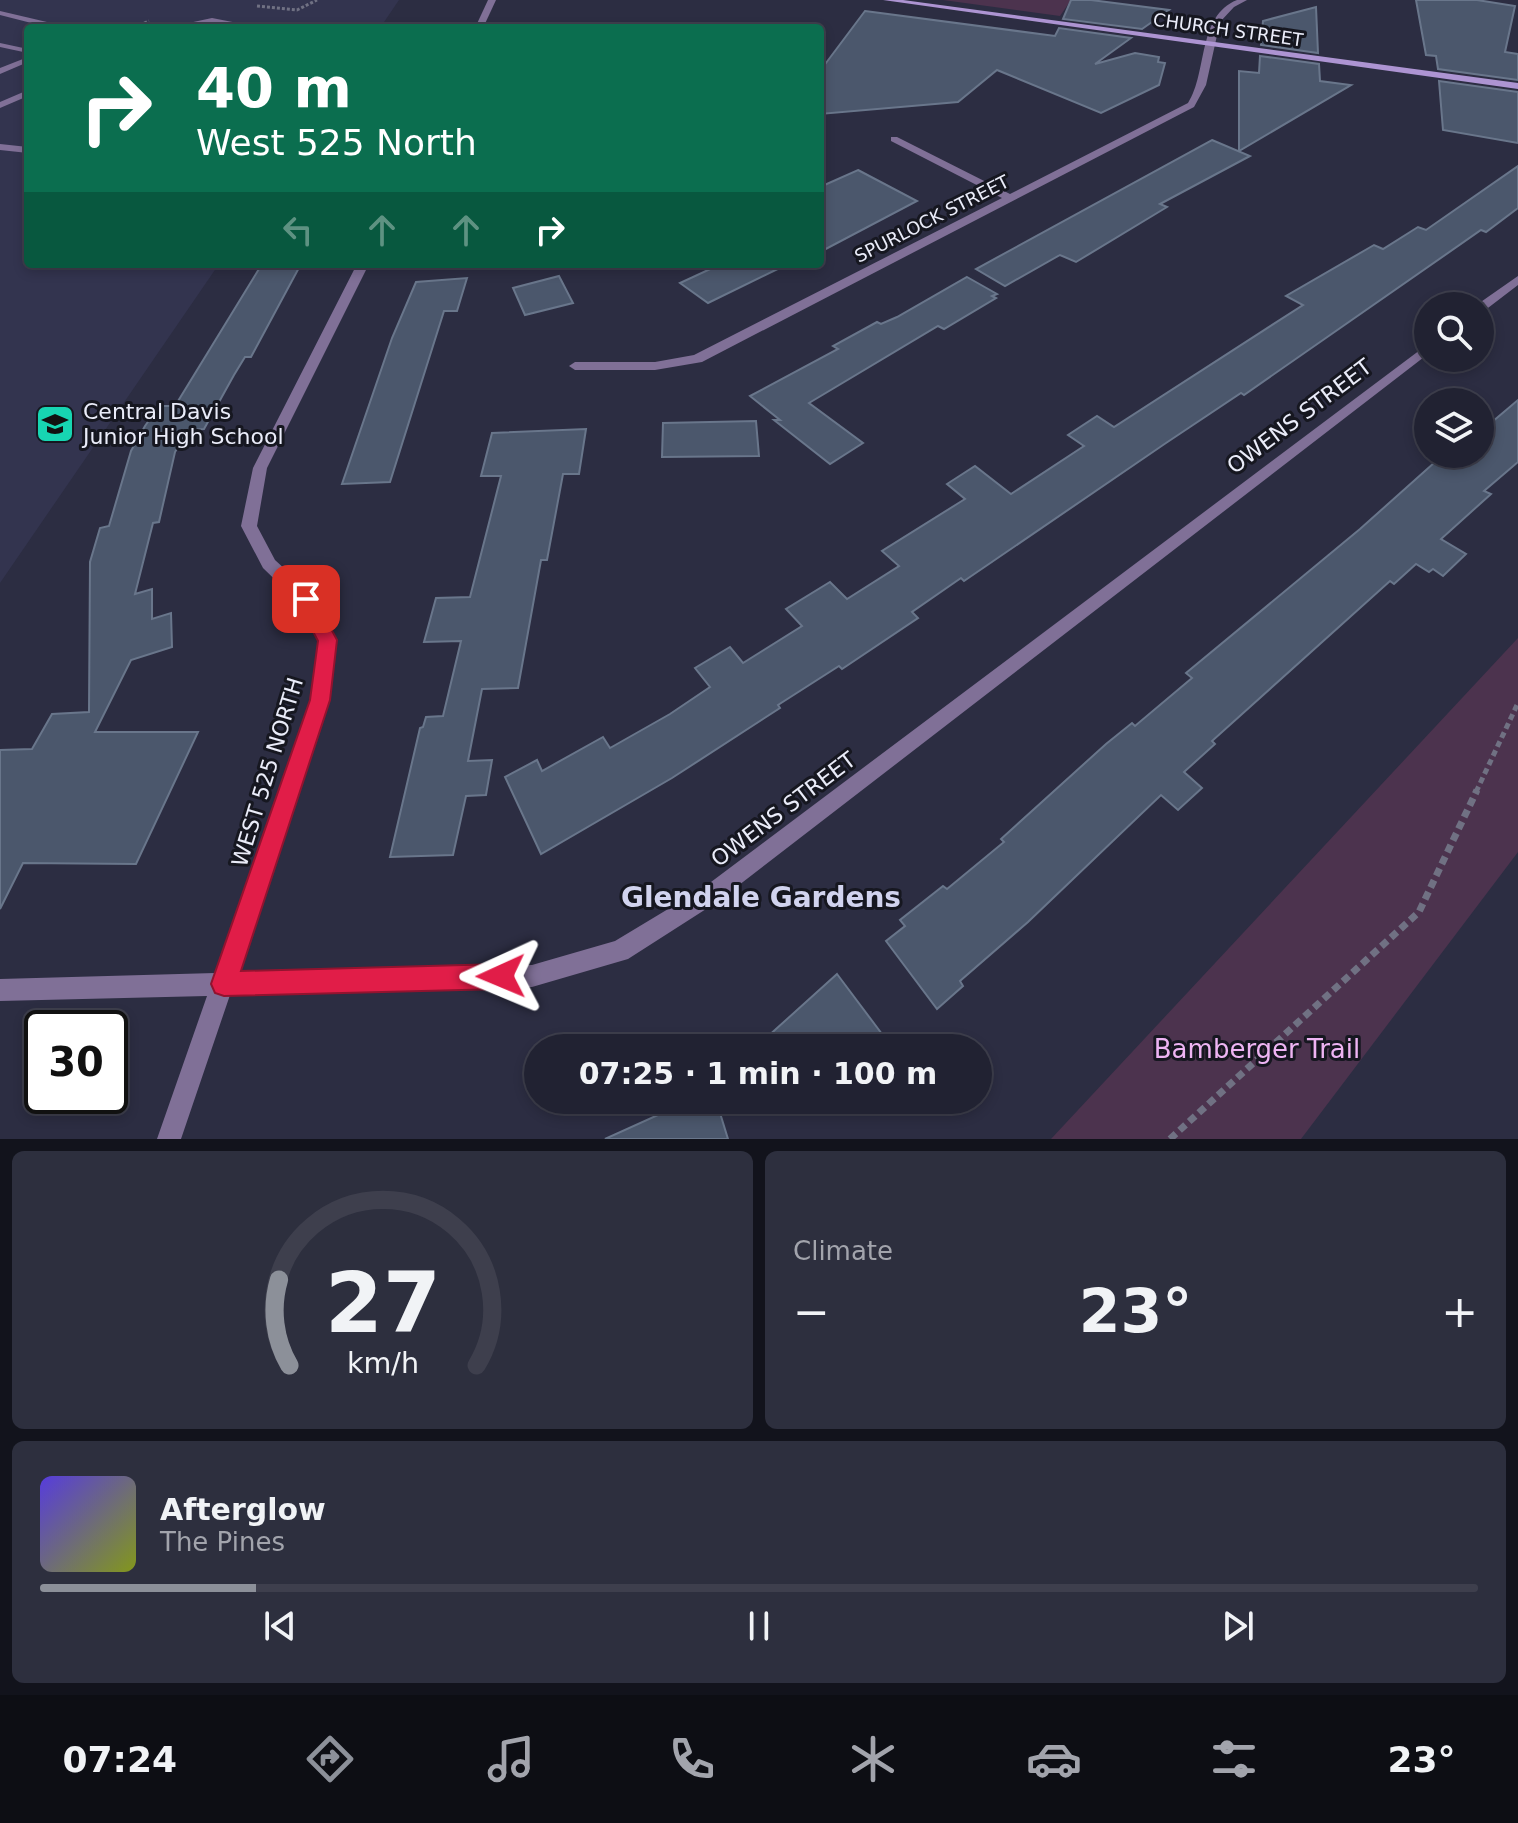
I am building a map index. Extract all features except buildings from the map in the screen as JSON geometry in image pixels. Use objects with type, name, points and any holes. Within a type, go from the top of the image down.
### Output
[{"type":"street","points":[[481,24],[492,0]]},
{"type":"street","name":"CHURCH STREET","points":[[887,0],[1518,86]]},
{"type":"street","name":"SPURLOCK STREET","points":[[575,366],[655,366],[697,359],[1191,105],[1203,86],[1217,18],[1233,2],[1243,0]]},
{"type":"street","points":[[0,13],[45,24]]},
{"type":"street","points":[[0,20],[12,16]]},
{"type":"street","points":[[190,24],[212,20],[232,24]]},
{"type":"street","points":[[0,45],[24,50]]},
{"type":"street","points":[[0,71],[24,61]]},
{"type":"street","points":[[0,105],[24,95]]},
{"type":"street","points":[[894,139],[1011,199]]},
{"type":"street","points":[[0,147],[24,150]]},
{"type":"street","name":"WEST 525 NORTH","points":[[169,1139],[320,700],[327,640],[306,599],[269,564],[249,526],[260,468],[361,268]]},
{"type":"street","points":[[1494,297],[1518,279]]},
{"type":"street","name":"OWENS STREET","points":[[0,990],[532,976],[620,951],[710,895],[1414,359]]},
{"type":"path","points":[[252,6],[273,0]]},
{"type":"path","points":[[267,3],[297,10],[317,0]]},
{"type":"path","points":[[142,24],[149,21]]},
{"type":"path","points":[[1170,1139],[1419,912],[1518,703]]},
{"type":"shaded area","name":"Central Davis Junior High School","points":[[0,0],[399,0],[383,24],[24,24],[24,268],[216,268],[0,583]]},
{"type":"green space","points":[[943,0],[1071,0],[1060,16]]},
{"type":"green space","name":"Bamberger Trail","points":[[1518,638],[1518,852],[1301,1139],[1051,1139]]},
{"type":"place","name":"Central Davis Junior High School","points":[[55,424]]},
{"type":"district","name":"Glendale Gardens","points":[[761,897]]},
{"type":"route","points":[[306,599],[327,640],[320,700],[224,984],[501,976]]}]
